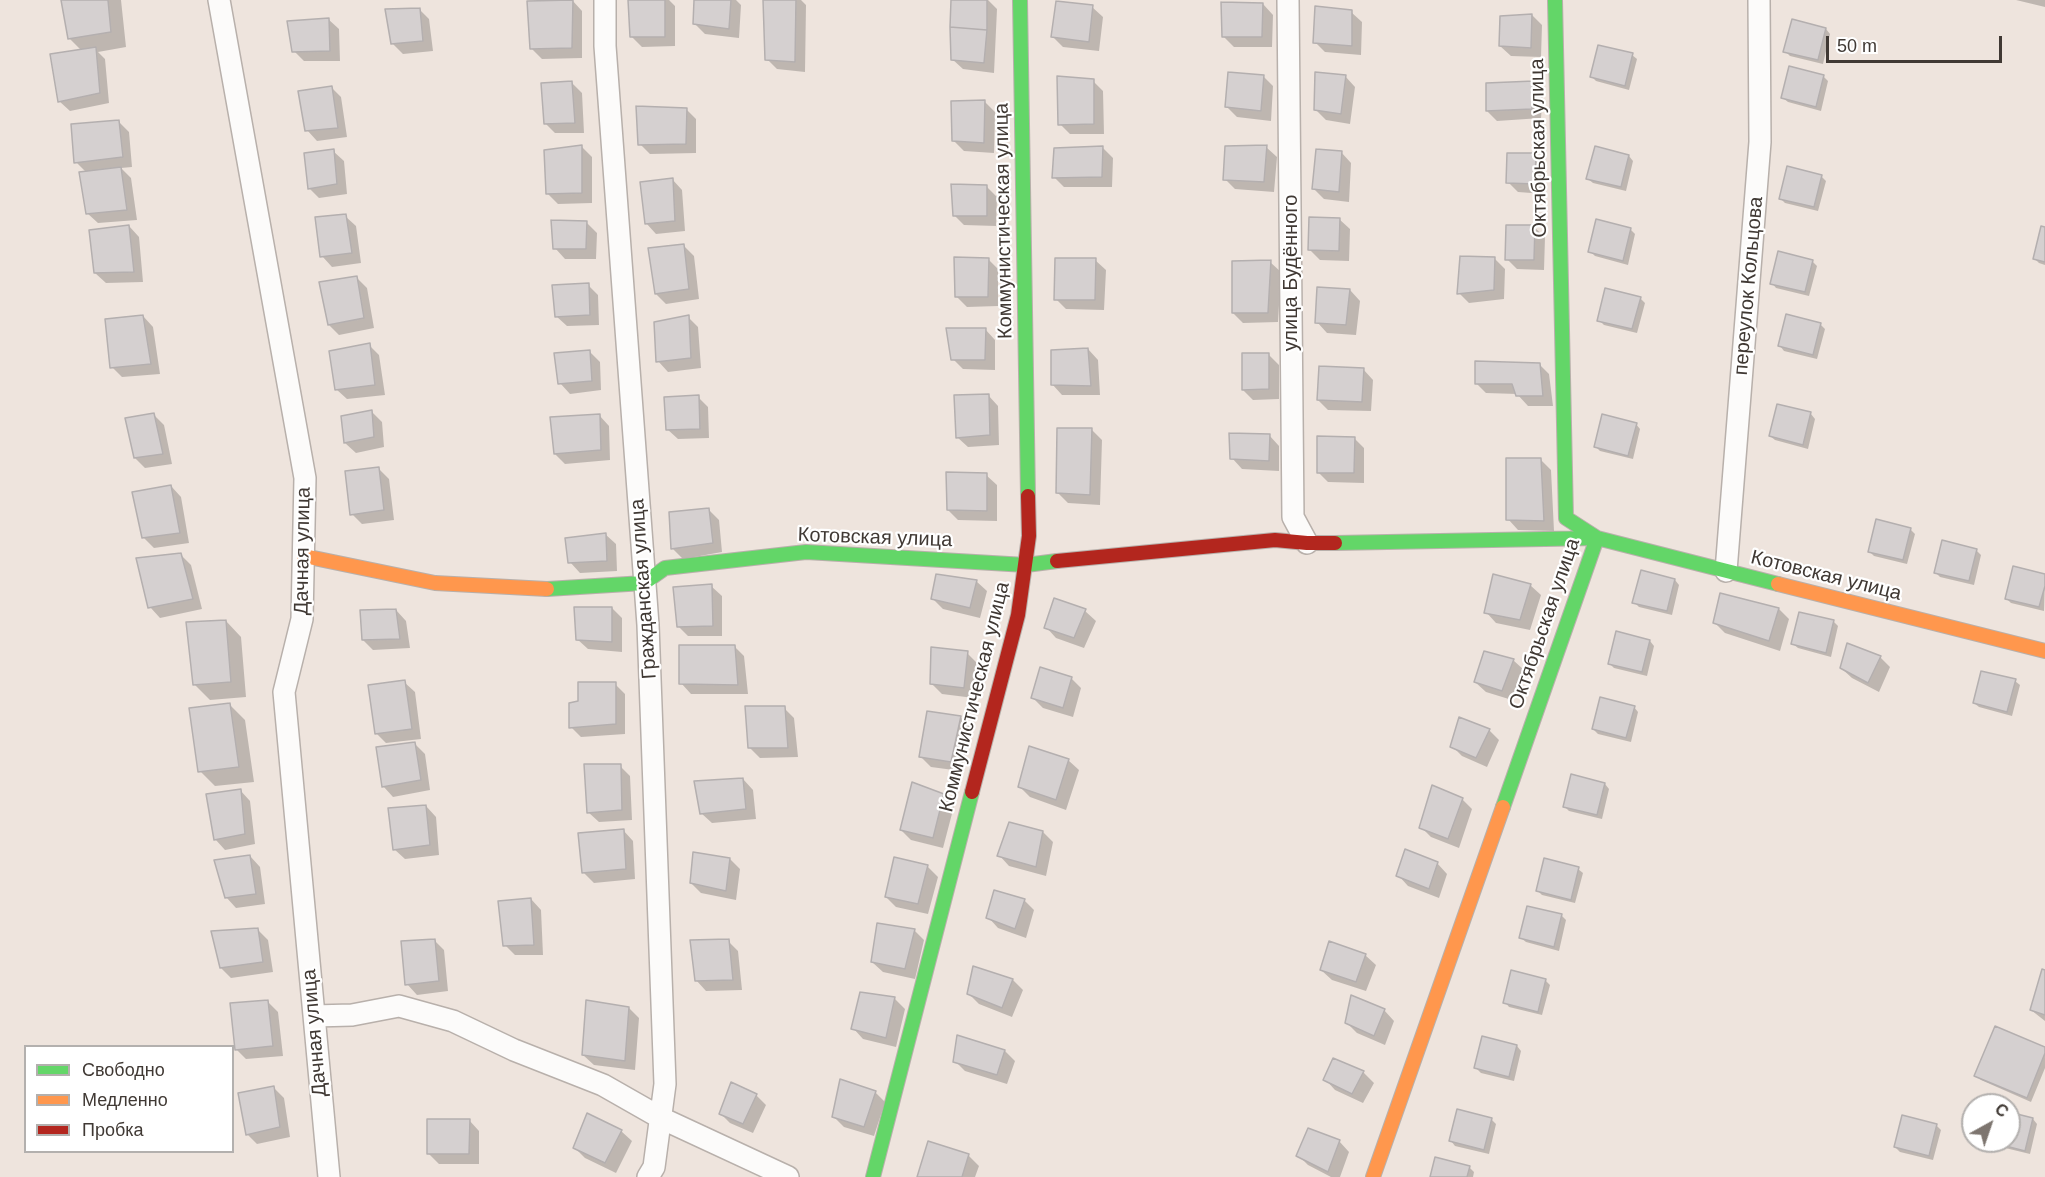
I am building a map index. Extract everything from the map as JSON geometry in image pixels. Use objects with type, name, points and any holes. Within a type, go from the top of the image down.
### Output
[{"type":"street","name":"Дачная улица","points":[[219,0],[305,478],[302,619],[284,692],[328,1177]]},
{"type":"street","name":"Гражданская улица","points":[[605,0],[605,46],[644,583],[665,1083],[654,1167],[648,1177]]},
{"type":"street","name":"Коммунистическая улица","points":[[873,1177],[1018,615],[1026,565],[1029,536],[1020,0]]},
{"type":"street","name":"улица Будённого","points":[[1288,0],[1293,517],[1307,543]]},
{"type":"street","name":"Октябрьская улица","points":[[1373,1177],[1598,538],[1566,518],[1555,0]]},
{"type":"street","name":"переулок Кольцова","points":[[1726,571],[1760,142],[1759,0]]},
{"type":"street","name":"Котовская улица","points":[[304,556],[435,583],[541,590],[644,583],[665,568],[806,552],[1026,565],[1083,556],[1158,552],[1275,540],[1307,543],[1598,538],[2045,651]]},
{"type":"street","points":[[314,1016],[352,1014],[399,1006],[453,1021],[514,1050],[603,1085],[661,1118],[788,1177]]},
{"type":"building","points":[[61,0],[108,0],[111,32],[68,39]]},
{"type":"building","points":[[573,0],[572,48],[530,49],[527,1]]},
{"type":"building","points":[[628,0],[665,0],[665,37],[630,37]]},
{"type":"building","points":[[694,0],[731,0],[729,29],[693,24]]},
{"type":"building","points":[[763,0],[796,0],[795,62],[765,60]]},
{"type":"building","points":[[951,0],[987,0],[987,30],[950,27]]},
{"type":"building","points":[[1056,1],[1093,5],[1089,42],[1051,37]]},
{"type":"building","points":[[1221,2],[1263,3],[1262,37],[1222,37]]},
{"type":"building","points":[[1315,6],[1352,10],[1352,46],[1313,43]]},
{"type":"building","points":[[420,8],[423,41],[391,44],[385,9]]},
{"type":"building","points":[[1532,14],[1531,48],[1499,46],[1500,16]]},
{"type":"building","points":[[329,18],[330,51],[292,52],[287,21]]},
{"type":"building","points":[[1792,19],[1826,28],[1818,60],[1783,52]]},
{"type":"building","points":[[950,27],[987,30],[984,63],[951,60]]},
{"type":"building","points":[[1598,45],[1633,53],[1625,86],[1590,77]]},
{"type":"building","points":[[96,47],[100,93],[58,102],[50,54]]},
{"type":"building","points":[[1789,66],[1824,75],[1816,107],[1781,98]]},
{"type":"building","points":[[1228,72],[1264,75],[1261,111],[1225,107]]},
{"type":"building","points":[[1315,72],[1346,75],[1341,114],[1314,110]]},
{"type":"building","points":[[1057,76],[1094,79],[1094,124],[1058,125]]},
{"type":"building","points":[[572,81],[575,123],[544,124],[541,83]]},
{"type":"building","points":[[1534,81],[1532,109],[1486,111],[1486,83]]},
{"type":"building","points":[[332,86],[338,128],[305,131],[298,91]]},
{"type":"building","points":[[985,100],[984,143],[952,141],[951,101]]},
{"type":"building","points":[[636,106],[687,108],[686,144],[638,145]]},
{"type":"building","points":[[119,120],[123,157],[74,163],[71,124]]},
{"type":"building","points":[[582,145],[582,193],[546,194],[544,150]]},
{"type":"building","points":[[1267,145],[1264,182],[1223,180],[1225,146]]},
{"type":"building","points":[[1103,146],[1102,177],[1052,178],[1054,148]]},
{"type":"building","points":[[1595,146],[1629,155],[1621,187],[1586,179]]},
{"type":"building","points":[[334,149],[337,184],[308,189],[304,153]]},
{"type":"building","points":[[1316,149],[1342,151],[1339,192],[1312,189]]},
{"type":"building","points":[[1507,153],[1536,153],[1535,184],[1506,183]]},
{"type":"building","points":[[1787,166],[1822,175],[1814,207],[1779,199]]},
{"type":"building","points":[[121,167],[127,210],[86,214],[79,172]]},
{"type":"building","points":[[673,178],[675,221],[645,224],[640,182]]},
{"type":"building","points":[[951,184],[987,185],[987,216],[953,216]]},
{"type":"building","points":[[346,214],[352,253],[320,257],[315,217]]},
{"type":"building","points":[[1309,217],[1340,218],[1339,251],[1308,250]]},
{"type":"building","points":[[1596,219],[1631,228],[1623,261],[1588,252]]},
{"type":"building","points":[[551,220],[587,221],[586,249],[553,249]]},
{"type":"building","points":[[129,225],[134,272],[94,273],[89,230]]},
{"type":"building","points":[[1506,225],[1535,225],[1534,260],[1505,260]]},
{"type":"building","points":[[2041,226],[2045,227],[2045,262],[2033,259]]},
{"type":"building","points":[[684,244],[689,289],[655,294],[648,248]]},
{"type":"building","points":[[1778,251],[1813,260],[1805,292],[1770,284]]},
{"type":"building","points":[[1460,256],[1495,257],[1494,290],[1457,294]]},
{"type":"building","points":[[954,257],[989,258],[988,297],[955,297]]},
{"type":"building","points":[[1055,258],[1096,258],[1095,300],[1054,300]]},
{"type":"building","points":[[1271,260],[1268,313],[1232,313],[1232,261]]},
{"type":"building","points":[[357,276],[364,318],[328,325],[319,282]]},
{"type":"building","points":[[589,283],[590,315],[555,317],[552,285]]},
{"type":"building","points":[[1317,287],[1350,289],[1346,325],[1315,323]]},
{"type":"building","points":[[1605,288],[1641,297],[1632,329],[1597,321]]},
{"type":"building","points":[[1786,314],[1821,323],[1813,355],[1778,346]]},
{"type":"building","points":[[143,315],[151,364],[110,368],[105,319]]},
{"type":"building","points":[[689,315],[691,358],[656,362],[654,322]]},
{"type":"building","points":[[946,328],[986,328],[985,360],[951,360]]},
{"type":"building","points":[[370,343],[375,385],[335,390],[329,351]]},
{"type":"building","points":[[1088,348],[1091,386],[1051,385],[1051,350]]},
{"type":"building","points":[[590,350],[592,381],[558,384],[554,353]]},
{"type":"building","points":[[1242,353],[1269,353],[1269,389],[1242,390]]},
{"type":"building","points":[[1475,361],[1540,363],[1543,396],[1516,396],[1512,384],[1475,384]]},
{"type":"building","points":[[1319,366],[1364,368],[1362,402],[1317,400]]},
{"type":"building","points":[[989,394],[990,435],[956,438],[954,395]]},
{"type":"building","points":[[699,395],[700,429],[666,430],[664,397]]},
{"type":"building","points":[[1777,404],[1811,412],[1803,445],[1769,436]]},
{"type":"building","points":[[372,410],[374,437],[344,443],[341,416]]},
{"type":"building","points":[[154,413],[163,454],[134,458],[125,418]]},
{"type":"building","points":[[600,414],[601,450],[554,454],[550,417]]},
{"type":"building","points":[[1602,414],[1637,423],[1628,456],[1594,447]]},
{"type":"building","points":[[1057,428],[1092,428],[1090,495],[1056,493]]},
{"type":"building","points":[[1229,433],[1270,434],[1269,461],[1230,459]]},
{"type":"building","points":[[1317,436],[1355,437],[1354,473],[1317,473]]},
{"type":"building","points":[[1506,458],[1541,458],[1544,521],[1506,520]]},
{"type":"building","points":[[379,467],[384,510],[350,515],[345,471]]},
{"type":"building","points":[[946,472],[987,473],[987,511],[947,510]]},
{"type":"building","points":[[171,485],[180,533],[142,538],[132,492]]},
{"type":"building","points":[[709,508],[713,543],[671,549],[669,512]]},
{"type":"building","points":[[1876,519],[1911,528],[1903,560],[1868,552]]},
{"type":"building","points":[[606,533],[607,561],[568,563],[565,538]]},
{"type":"building","points":[[1942,540],[1977,549],[1969,581],[1934,573]]},
{"type":"building","points":[[181,553],[193,599],[148,608],[136,558]]},
{"type":"building","points":[[2013,566],[2045,574],[2045,586],[2039,607],[2005,599]]},
{"type":"building","points":[[1641,570],[1675,579],[1667,611],[1632,603]]},
{"type":"building","points":[[936,574],[977,580],[970,608],[931,599]]},
{"type":"building","points":[[1493,574],[1531,584],[1520,620],[1484,613]]},
{"type":"building","points":[[712,584],[713,626],[677,627],[673,587]]},
{"type":"building","points":[[1720,593],[1779,608],[1769,641],[1713,623]]},
{"type":"building","points":[[1054,598],[1086,609],[1074,638],[1044,628]]},
{"type":"building","points":[[574,607],[612,607],[612,642],[576,640]]},
{"type":"building","points":[[396,609],[400,639],[362,640],[360,610]]},
{"type":"building","points":[[1799,612],[1834,620],[1826,653],[1791,644]]},
{"type":"building","points":[[226,620],[231,682],[193,685],[186,622]]},
{"type":"building","points":[[1616,631],[1650,640],[1642,672],[1608,664]]},
{"type":"building","points":[[1847,643],[1881,656],[1868,683],[1840,668]]},
{"type":"building","points":[[679,645],[735,645],[738,685],[679,684]]},
{"type":"building","points":[[931,647],[968,651],[964,688],[930,684]]},
{"type":"building","points":[[1484,651],[1514,659],[1502,691],[1474,682]]},
{"type":"building","points":[[1040,667],[1072,677],[1063,708],[1031,698]]},
{"type":"building","points":[[1981,671],[2016,679],[2007,712],[1973,703]]},
{"type":"building","points":[[405,680],[412,729],[375,734],[368,685]]},
{"type":"building","points":[[578,682],[616,682],[616,724],[569,728],[569,703],[578,701]]},
{"type":"building","points":[[1600,697],[1635,706],[1626,738],[1592,729]]},
{"type":"building","points":[[230,703],[239,767],[198,772],[189,708]]},
{"type":"building","points":[[745,706],[785,706],[788,748],[748,748]]},
{"type":"building","points":[[927,711],[961,716],[951,762],[919,757]]},
{"type":"building","points":[[1459,717],[1490,729],[1476,758],[1450,747]]},
{"type":"building","points":[[415,742],[421,780],[382,787],[376,747]]},
{"type":"building","points":[[1029,746],[1069,759],[1056,800],[1018,787]]},
{"type":"building","points":[[584,764],[621,764],[622,810],[587,813]]},
{"type":"building","points":[[1571,774],[1605,783],[1597,815],[1563,807]]},
{"type":"building","points":[[743,778],[746,809],[700,814],[694,781]]},
{"type":"building","points":[[912,782],[944,794],[933,838],[900,830]]},
{"type":"building","points":[[1432,785],[1463,798],[1448,839],[1419,828]]},
{"type":"building","points":[[241,789],[245,834],[214,840],[206,794]]},
{"type":"building","points":[[426,805],[430,845],[393,850],[388,808]]},
{"type":"building","points":[[1009,822],[1043,831],[1036,867],[997,856]]},
{"type":"building","points":[[624,829],[626,869],[582,873],[578,833]]},
{"type":"building","points":[[1405,849],[1438,862],[1429,889],[1396,876]]},
{"type":"building","points":[[693,852],[730,858],[726,891],[690,883]]},
{"type":"building","points":[[250,855],[256,894],[225,898],[214,860]]},
{"type":"building","points":[[894,857],[928,865],[918,904],[885,897]]},
{"type":"building","points":[[1544,858],[1579,867],[1571,900],[1536,891]]},
{"type":"building","points":[[994,890],[1025,899],[1015,929],[986,918]]},
{"type":"building","points":[[531,898],[534,945],[503,946],[498,901]]},
{"type":"building","points":[[1527,906],[1562,914],[1554,947],[1519,938]]},
{"type":"building","points":[[877,923],[915,929],[905,969],[871,962]]},
{"type":"building","points":[[258,928],[263,962],[220,968],[211,931]]},
{"type":"building","points":[[435,939],[439,981],[405,985],[401,941]]},
{"type":"building","points":[[729,939],[733,980],[695,981],[690,940]]},
{"type":"building","points":[[1329,941],[1366,954],[1356,982],[1320,970]]},
{"type":"building","points":[[973,966],[1013,979],[1002,1008],[967,994]]},
{"type":"building","points":[[2042,969],[2045,970],[2045,1015],[2030,1010]]},
{"type":"building","points":[[1511,970],[1546,979],[1538,1012],[1503,1003]]},
{"type":"building","points":[[860,992],[895,997],[886,1038],[851,1029]]},
{"type":"building","points":[[1351,995],[1385,1009],[1374,1036],[1345,1023]]},
{"type":"building","points":[[268,1000],[273,1046],[235,1050],[230,1003]]},
{"type":"building","points":[[586,1000],[629,1007],[625,1061],[582,1055]]},
{"type":"building","points":[[1995,1026],[2045,1047],[2045,1053],[2027,1098],[2021,1096],[2021,1093],[2015,1093],[1974,1076]]},
{"type":"building","points":[[957,1035],[1005,1050],[997,1075],[953,1062]]},
{"type":"building","points":[[1482,1036],[1517,1045],[1509,1077],[1474,1068]]},
{"type":"building","points":[[1333,1058],[1364,1071],[1352,1094],[1323,1080]]},
{"type":"building","points":[[840,1079],[876,1091],[864,1127],[832,1117]]},
{"type":"building","points":[[731,1082],[757,1094],[743,1124],[719,1114]]},
{"type":"building","points":[[274,1086],[280,1127],[246,1135],[238,1093]]},
{"type":"building","points":[[1457,1109],[1492,1118],[1484,1150],[1449,1141]]},
{"type":"building","points":[[587,1113],[622,1130],[605,1163],[573,1148]]},
{"type":"building","points":[[1902,1115],[1937,1124],[1929,1156],[1894,1147]]},
{"type":"building","points":[[2021,1115],[2033,1118],[2025,1151],[2021,1150]]},
{"type":"building","points":[[427,1119],[470,1119],[469,1154],[427,1154]]},
{"type":"building","points":[[1308,1128],[1340,1140],[1328,1172],[1296,1156]]},
{"type":"building","points":[[928,1141],[969,1154],[962,1177],[917,1177]]},
{"type":"building","points":[[1435,1157],[1470,1166],[1467,1177],[1430,1177]]},
{"type":"traffic: fast","points":[[1020,0],[1028,496]]},
{"type":"traffic: fast","points":[[1503,807],[1597,538],[1566,518],[1555,0]]},
{"type":"traffic: fast","points":[[1335,543],[1597,538],[1778,584]]},
{"type":"traffic: fast","points":[[547,589],[644,583],[665,568],[806,552],[1026,565],[1057,561]]},
{"type":"traffic: fast","points":[[873,1177],[972,792]]},
{"type":"traffic: slow","points":[[304,556],[435,583],[547,589]]},
{"type":"traffic: slow","points":[[1778,584],[2045,651]]},
{"type":"traffic: slow","points":[[1373,1177],[1503,807]]},
{"type":"traffic: jam","points":[[972,792],[1018,615],[1029,536],[1028,496]]},
{"type":"traffic: jam","points":[[1057,561],[1275,540],[1335,543]]}]
